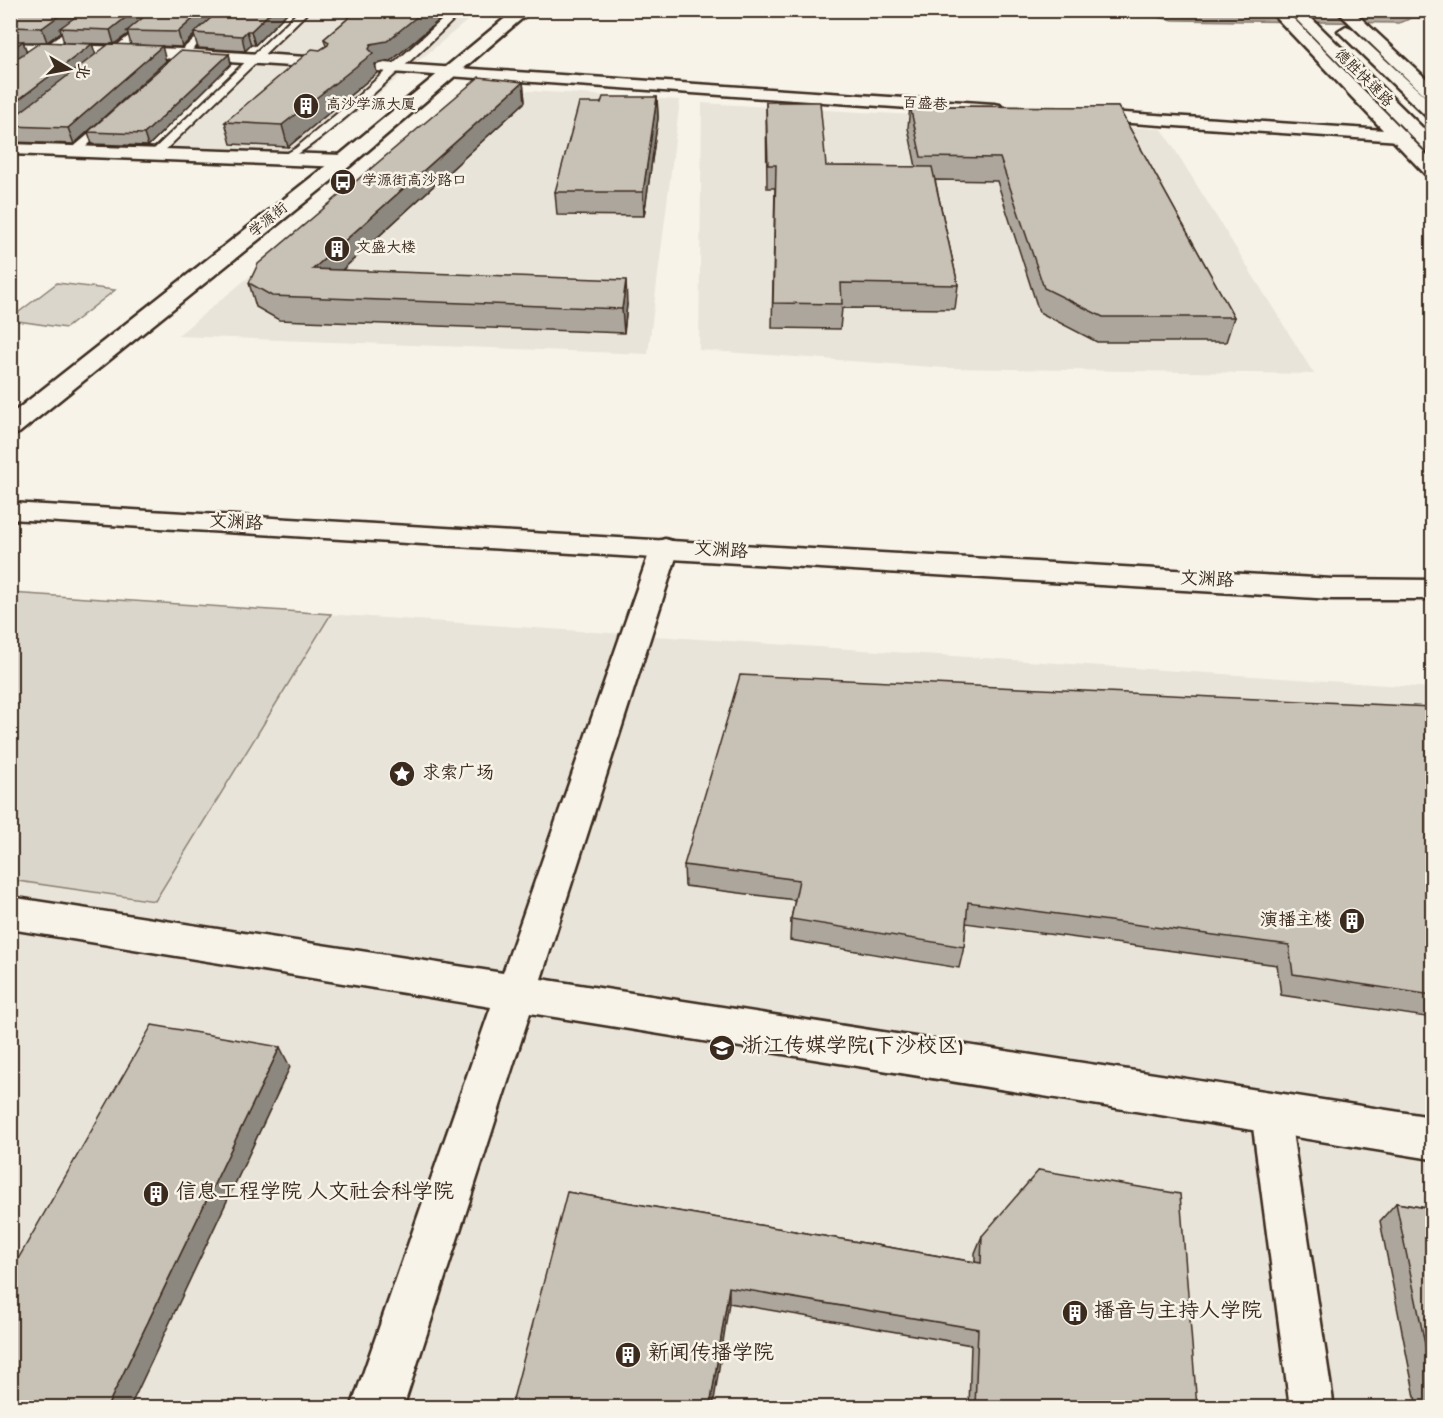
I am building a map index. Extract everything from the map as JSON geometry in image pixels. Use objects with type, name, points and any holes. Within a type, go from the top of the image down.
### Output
[{"type":"main road","name":"学源街","points":[[10,428],[344,161],[442,73],[505,10]]},
{"type":"main road","name":"学源街","points":[[143,298],[322,160],[525,10]]},
{"type":"main road","points":[[1276,10],[1432,170]]},
{"type":"main road","name":"德胜快速路","points":[[1294,10],[1432,147]]},
{"type":"main road","name":"德胜快速路","points":[[1324,10],[1432,112]]},
{"type":"main road","points":[[1343,10],[1432,93]]},
{"type":"main road","points":[[10,48],[182,54],[323,63]]},
{"type":"main road","name":"百盛巷","points":[[388,68],[1008,110]]},
{"type":"main road","points":[[1055,113],[1400,136]]},
{"type":"main road","points":[[10,150],[344,161]]},
{"type":"main road","name":"文渊路","points":[[10,511],[1332,589],[1432,590]]},
{"type":"main road","points":[[377,1407],[665,548]]},
{"type":"main road","points":[[10,913],[1432,1138]]},
{"type":"street","points":[[1270,1112],[1312,1407]]},
{"type":"lane","points":[[10,77],[101,10]]},
{"type":"lane","points":[[99,65],[167,10]]},
{"type":"lane","points":[[157,76],[232,10]]},
{"type":"lane","points":[[155,154],[306,10]]},
{"type":"lane","points":[[285,159],[300,150],[388,68],[459,10]]},
{"type":"lane","points":[[74,152],[115,114]]},
{"type":"shaded area","points":[[1432,10],[1432,18],[1412,18],[1399,23],[1174,20],[1150,16],[1142,11]]},
{"type":"shaded area","name":"高沙学源大厦","points":[[306,11],[479,11],[300,159],[155,154]]},
{"type":"shaded area","points":[[478,88],[680,100],[648,354],[177,336]]},
{"type":"shaded area","points":[[702,103],[1162,129],[1314,374],[945,368],[699,350]]},
{"type":"shaded area","points":[[57,283],[115,290],[66,328],[11,320],[11,318]]},
{"type":"shaded area","name":"浙江传媒学院(下沙校区)","points":[[10,593],[1432,688],[1432,1407],[11,1407]]},
{"type":"shaded area","points":[[10,593],[331,614],[155,901],[11,880]]},
{"type":"building","points":[[19,10],[67,10],[42,28],[10,27],[10,17]]},
{"type":"building","points":[[85,10],[135,10],[110,30],[60,28]]},
{"type":"building","points":[[152,10],[203,10],[178,32],[127,31]]},
{"type":"building","points":[[220,10],[273,10],[251,31],[247,31],[242,36],[194,33]]},
{"type":"building","points":[[358,10],[425,10],[387,41],[371,44],[369,49],[373,53],[282,125],[225,122],[312,49],[320,50],[328,45],[329,42],[324,39]]},
{"type":"building","points":[[10,41],[23,41],[10,50]]},
{"type":"building","points":[[41,42],[92,44],[10,106],[10,63]]},
{"type":"building","points":[[109,44],[162,46],[68,128],[10,126],[10,120]]},
{"type":"building","points":[[180,51],[229,54],[144,134],[88,132]]},
{"type":"building","points":[[479,77],[523,82],[313,269],[626,280],[622,309],[272,296],[249,283],[258,264]]},
{"type":"building","points":[[603,97],[657,97],[643,192],[555,192],[579,103],[601,103]]},
{"type":"building","points":[[766,102],[820,102],[826,166],[932,167],[958,285],[841,283],[842,304],[773,303],[776,165],[768,165]]},
{"type":"building","points":[[910,106],[1118,107],[1234,317],[1103,317],[1044,288],[1000,158],[921,157]]},
{"type":"building","points":[[740,675],[1432,707],[1432,995],[1293,974],[1289,945],[968,902],[964,947],[791,919],[799,880],[684,865]]},
{"type":"building","name":"信息工程学院 人文社会科学院","points":[[152,1025],[280,1047],[107,1407],[10,1407],[10,1273]]},
{"type":"building","points":[[1039,1170],[1180,1194],[1197,1407],[975,1407],[978,1329],[729,1287],[710,1407],[511,1407],[567,1192],[981,1263],[982,1236]]},
{"type":"building","points":[[1396,1203],[1432,1209],[1432,1378]]},
{"type":"place","name":"高沙学源大厦","points":[[306,106]]},
{"type":"place","name":"学源街高沙路口","points":[[343,182]]},
{"type":"place","name":"文盛大楼","points":[[337,249]]},
{"type":"place","name":"求索广场","points":[[402,774]]},
{"type":"place","name":"演播主楼","points":[[1352,921]]},
{"type":"place","name":"浙江传媒学院(下沙校区)","points":[[722,1048]]},
{"type":"place","name":"信息工程学院 人文社会科学院","points":[[156,1194]]},
{"type":"place","name":"播音与主持人学院","points":[[1075,1313]]},
{"type":"place","name":"新闻传播学院","points":[[628,1355]]}]
